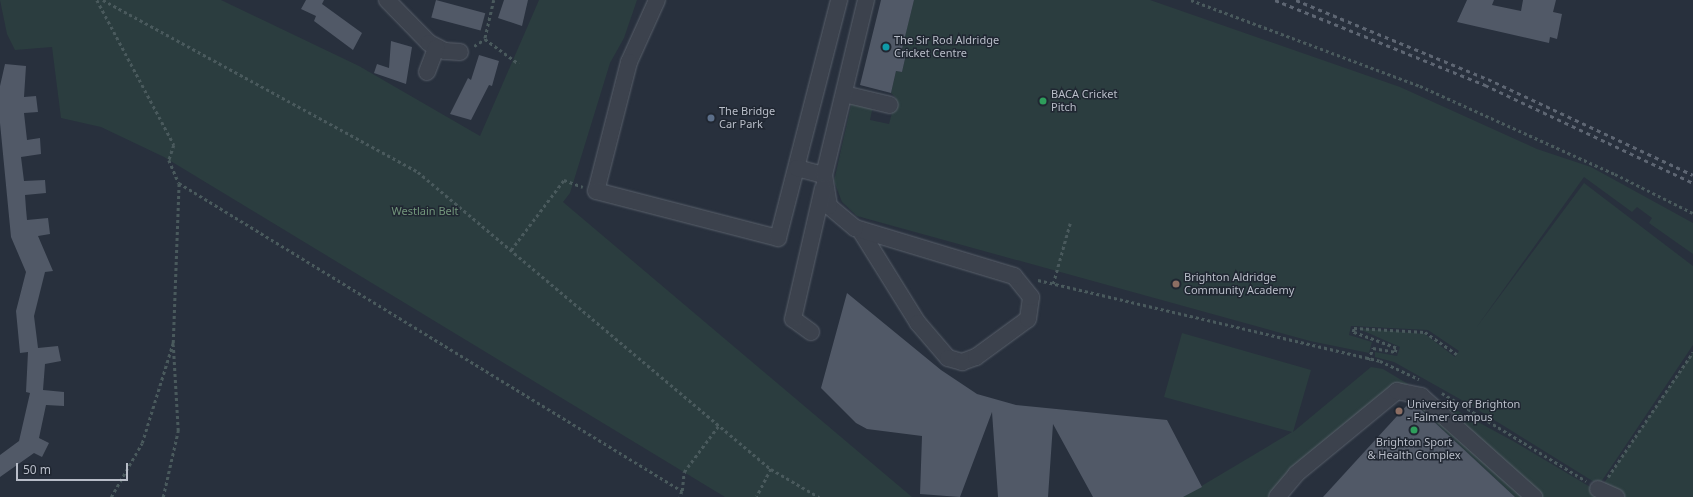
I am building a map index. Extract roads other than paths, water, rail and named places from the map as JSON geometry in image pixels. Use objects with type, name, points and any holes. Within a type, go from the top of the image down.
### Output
[{"type":"street","points":[[387,0],[436,48],[460,52]]},
{"type":"street","points":[[657,0],[629,62],[596,191],[778,238],[839,0]]},
{"type":"street","points":[[811,332],[793,319],[866,0]]},
{"type":"street","points":[[427,72],[436,48]]},
{"type":"street","points":[[844,94],[890,105]]},
{"type":"street","points":[[797,168],[824,179]]},
{"type":"street","points":[[824,179],[829,206],[846,223],[860,230],[1014,276],[1031,297],[1028,319],[968,360],[948,358],[918,323],[860,230]]},
{"type":"street","points":[[1277,497],[1296,474],[1397,391],[1421,396],[1534,497]]},
{"type":"street","points":[[1598,489],[1616,497]]},
{"type":"railway","points":[[1275,0],[1485,85],[1693,183]]},
{"type":"railway","points":[[1296,0],[1488,79],[1693,175]]},
{"type":"place","name":"The Sir Rod Aldridge Cricket Centre","points":[[886,47]]},
{"type":"place","name":"BACA Cricket Pitch","points":[[1043,101]]},
{"type":"place","name":"The Bridge Car Park","points":[[711,118]]},
{"type":"place","name":"Brighton Aldridge Community Academy","points":[[1176,284]]},
{"type":"place","name":"University of Brighton - Falmer campus","points":[[1399,411]]},
{"type":"place","name":"Brighton Sport & Health Complex","points":[[1414,430]]},
{"type":"park label","name":"Westlain Belt","points":[[425,211]]}]
